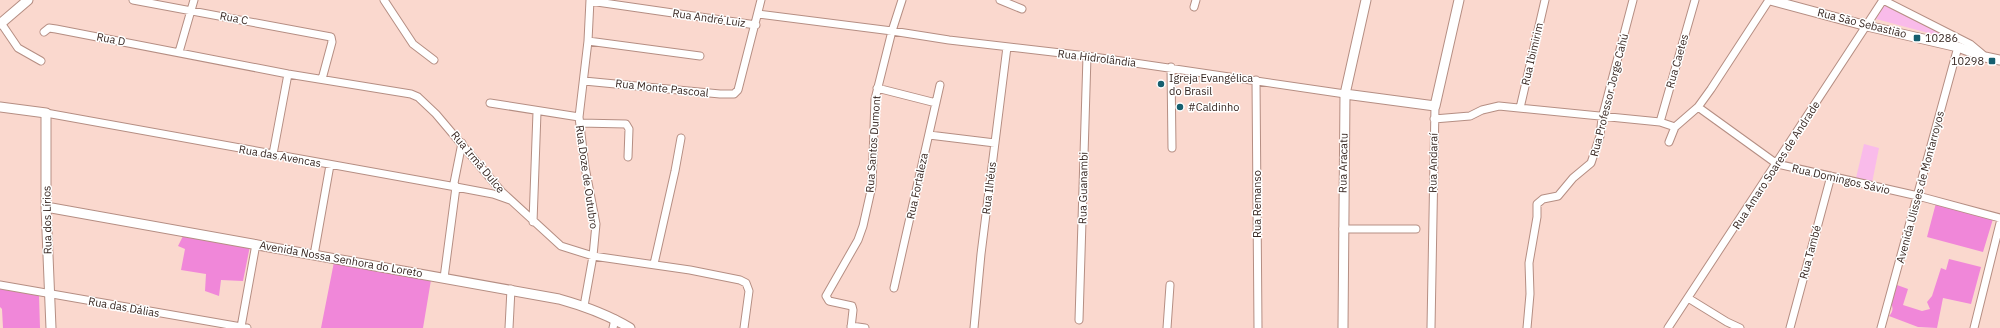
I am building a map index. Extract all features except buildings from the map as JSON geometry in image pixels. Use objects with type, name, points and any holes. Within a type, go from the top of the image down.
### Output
[{"type":"street","points":[[28,0],[1,24],[18,48],[41,61]]},
{"type":"street","name":"Rua C","points":[[133,0],[331,37],[332,42],[322,79]]},
{"type":"street","points":[[179,52],[194,0]]},
{"type":"street","points":[[384,0],[413,44],[434,60]]},
{"type":"street","name":"Rua André Luiz","points":[[590,0],[756,25]]},
{"type":"street","name":"Rua Doze de Outubro","points":[[584,306],[593,256],[596,224],[585,167],[580,120],[588,41],[590,0]]},
{"type":"street","points":[[756,25],[761,0]]},
{"type":"street","name":"Rua Santos Dumont","points":[[851,327],[853,310],[849,305],[829,301],[826,296],[858,240],[867,211],[872,186],[875,99],[892,31],[902,0]]},
{"type":"street","points":[[1000,0],[1022,8]]},
{"type":"street","name":"Rua Aracatu","points":[[1343,328],[1345,94],[1366,0]]},
{"type":"street","name":"Rua Andaraí","points":[[1431,328],[1435,106],[1459,0]]},
{"type":"street","name":"Rua Ibimirim","points":[[1520,108],[1545,0]]},
{"type":"street","name":"Rua Professor Jorge Cahú","points":[[1527,328],[1530,294],[1529,263],[1537,217],[1537,204],[1543,199],[1558,196],[1574,178],[1591,163],[1600,136],[1602,118],[1633,0]]},
{"type":"street","name":"Rua Caetes","points":[[1660,122],[1695,0]]},
{"type":"street","points":[[1669,142],[1675,127],[1698,107],[1770,0]]},
{"type":"street","name":"Rua São Sebastião","points":[[1770,0],[1867,26],[1958,46],[1985,57],[2000,60]]},
{"type":"street","points":[[1883,0],[1970,44],[1985,57]]},
{"type":"street","name":"Rua Amaro Soares de Andrade","points":[[1668,328],[1777,164],[1883,0]]},
{"type":"street","name":"Rua Hidrolândia","points":[[758,14],[1171,67],[1345,94],[1435,106]]},
{"type":"street","name":"Rua Monte Pascoal","points":[[584,81],[730,95],[734,94],[738,90],[756,25]]},
{"type":"street","name":"Rua D","points":[[44,32],[49,28],[56,28],[179,52]]},
{"type":"street","points":[[588,41],[700,56]]},
{"type":"street","name":"Avenida Ulisses de Montarroyos","points":[[1881,328],[1958,46]]},
{"type":"street","name":"Rua Ilhéus","points":[[974,328],[1007,47]]},
{"type":"street","name":"Rua Irmã Dulce","points":[[179,52],[288,74],[411,94],[427,106],[462,143],[501,191],[514,202],[532,222],[561,246],[593,256],[654,264],[740,280],[746,283],[749,291],[744,328]]},
{"type":"street","name":"Rua Guanambi","points":[[1079,320],[1087,56]]},
{"type":"street","points":[[1171,67],[1172,148]]},
{"type":"street","points":[[273,154],[288,74]]},
{"type":"street","name":"Rua Remanso","points":[[1256,80],[1258,328]]},
{"type":"street","name":"Rua Fortaleza","points":[[894,288],[940,84]]},
{"type":"street","points":[[877,88],[936,103]]},
{"type":"street","points":[[490,103],[580,120],[626,124],[629,129],[628,157]]},
{"type":"street","points":[[0,106],[46,113]]},
{"type":"street","points":[[1434,119],[1470,116],[1482,110],[1499,106],[1602,118],[1660,122],[1675,127]]},
{"type":"street","name":"Rua Domingos Sávio","points":[[1698,107],[1777,164],[1918,196],[2000,218]]},
{"type":"street","points":[[532,222],[537,112]]},
{"type":"street","name":"Rua das Avencas","points":[[46,113],[330,165],[456,186],[493,194],[514,202]]},
{"type":"street","name":"Rua dos Lírios","points":[[46,113],[46,207],[51,328]]},
{"type":"street","points":[[929,134],[995,143]]},
{"type":"street","points":[[654,264],[681,138]]},
{"type":"street","points":[[444,278],[456,186],[454,186],[455,175],[462,143]]},
{"type":"street","points":[[314,255],[330,165]]},
{"type":"street","name":"Rua També","points":[[1790,328],[1831,176]]},
{"type":"street","name":"Avenida Nossa Senhora do Loreto","points":[[46,207],[511,290],[584,306],[614,324],[630,328]]},
{"type":"street","points":[[1974,328],[2000,223]]},
{"type":"street","points":[[1343,229],[1416,228]]},
{"type":"street","points":[[244,327],[256,244]]},
{"type":"street","name":"Rua das Dálias","points":[[0,285],[244,327]]},
{"type":"street","points":[[1167,328],[1170,285]]},
{"type":"street","points":[[509,328],[511,290]]},
{"type":"street","points":[[1688,298],[1727,322],[1740,328]]},
{"type":"street","points":[[851,327],[865,328]]},
{"type":"shaded area","points":[[1887,0],[1962,42],[1876,19]]},
{"type":"shaded area","points":[[1864,144],[1879,148],[1872,183],[1856,178]]},
{"type":"shaded area","points":[[1936,203],[1993,219],[1983,252],[1927,237]]},
{"type":"shaded area","points":[[184,234],[250,246],[243,281],[221,280],[219,296],[205,291],[206,274],[181,270],[185,249],[178,246]]},
{"type":"shaded area","points":[[1949,259],[1981,267],[1971,304],[1943,298],[1937,328],[1918,327],[1889,316],[1892,308],[1887,295],[1897,285],[1908,289],[1903,305],[1922,311],[1930,309],[1927,302],[1932,296],[1941,268],[1946,270]]},
{"type":"shaded area","points":[[334,262],[431,280],[423,328],[321,328]]},
{"type":"shaded area","points":[[0,288],[39,295],[40,328],[3,328],[2,309],[0,307]]},
{"type":"place","name":"10286","points":[[1917,38]]},
{"type":"place","name":"10298","points":[[1992,61]]},
{"type":"place","name":"Igreja Evangélica do Brasil","points":[[1161,84]]},
{"type":"place","name":"#Caldinho","points":[[1180,107]]}]
